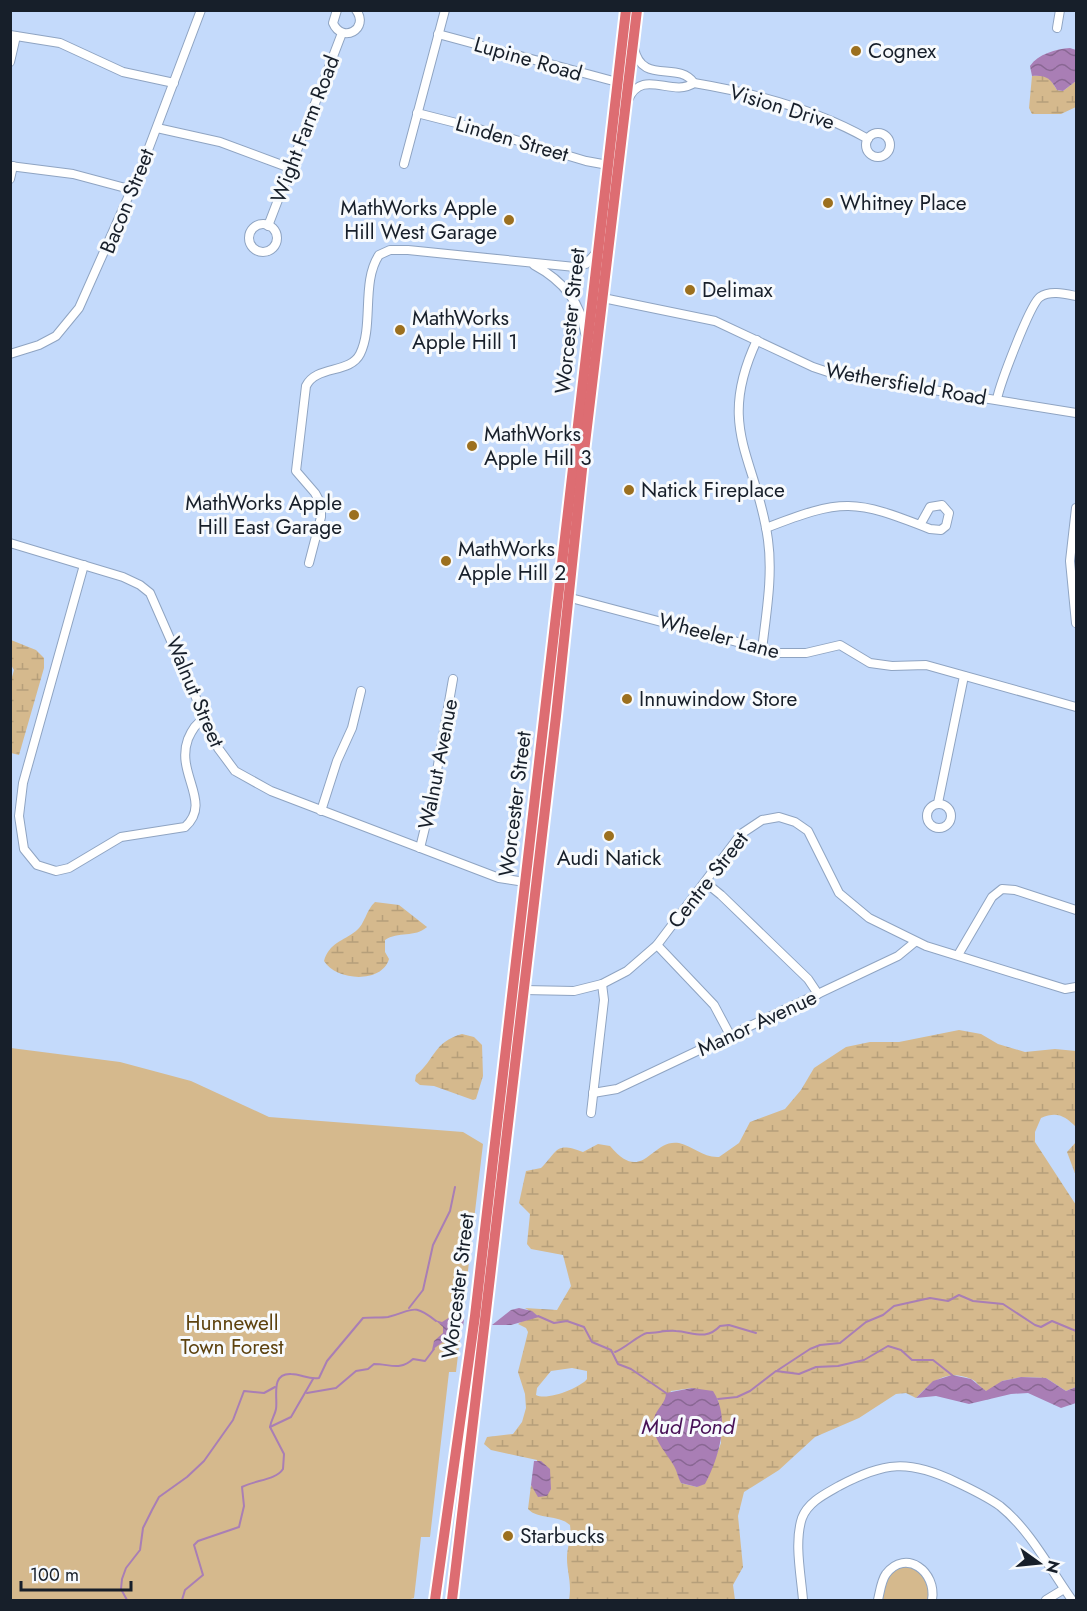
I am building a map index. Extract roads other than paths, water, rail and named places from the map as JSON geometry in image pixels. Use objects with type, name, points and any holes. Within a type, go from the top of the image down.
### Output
[{"type":"highway","name":"Worcester Street","points":[[435,1600],[440,1546],[475,1316],[626,10]]},
{"type":"highway","name":"Worcester Street","points":[[452,1600],[560,681],[567,597],[638,10]]},
{"type":"street","name":"Bacon Street","points":[[10,354],[48,341],[69,324],[97,273],[133,189],[201,10]]},
{"type":"street","name":"Wight Farm Road","points":[[337,10],[333,23],[342,33],[350,34],[358,29],[360,21],[356,10]]},
{"type":"street","points":[[404,164],[445,10]]},
{"type":"street","points":[[1057,28],[1060,10]]},
{"type":"street","name":"Wight Farm Road","points":[[268,226],[342,33]]},
{"type":"street","name":"Lupine Road","points":[[438,34],[618,81]]},
{"type":"street","points":[[10,62],[13,35],[60,43],[123,72],[174,83]]},
{"type":"street","name":"Vision Drive","points":[[633,45],[642,65],[652,70],[684,75],[694,83],[780,102],[829,120],[868,139]]},
{"type":"street","name":"Vision Drive","points":[[627,104],[633,91],[644,84],[681,87],[694,83]]},
{"type":"street","name":"Linden Street","points":[[417,113],[586,161],[608,165]]},
{"type":"street","points":[[157,128],[220,142],[290,168]]},
{"type":"street","points":[[10,179],[12,166],[79,175],[133,189]]},
{"type":"street","points":[[309,563],[321,510],[315,493],[296,471],[306,386],[312,378],[350,363],[361,353],[372,274],[379,255],[390,250],[408,250],[580,266],[591,260],[597,251]]},
{"type":"street","points":[[530,263],[547,273],[572,295],[582,314],[586,346]]},
{"type":"street","points":[[997,399],[1003,379],[1036,301],[1049,294],[1077,296]]},
{"type":"street","name":"Wethersfield Road","points":[[603,298],[706,318],[813,367],[834,374],[1077,412]]},
{"type":"street","points":[[757,340],[742,388],[738,418],[744,453],[766,528],[769,574],[762,650]]},
{"type":"street","points":[[766,528],[816,509],[843,504],[870,507],[920,525]]},
{"type":"street","points":[[1077,508],[1071,561],[1077,623]]},
{"type":"street","name":"Walnut Street","points":[[10,543],[130,581],[150,593],[218,748],[235,771],[271,791],[321,812],[499,878],[525,882]]},
{"type":"street","points":[[84,565],[23,783],[19,824],[27,855],[44,869],[63,870],[121,837],[184,828],[191,820],[196,803],[185,767],[185,750],[193,728],[205,718]]},
{"type":"street","name":"Wheeler Lane","points":[[567,597],[582,599],[762,650],[798,654],[840,645],[870,663],[892,666],[926,665],[1077,707]]},
{"type":"street","points":[[938,803],[964,676]]},
{"type":"street","name":"Walnut Avenue","points":[[420,848],[435,785],[453,679]]},
{"type":"street","points":[[321,812],[340,752],[352,728],[361,691]]},
{"type":"street","name":"Centre Street","points":[[524,990],[567,992],[602,984],[627,971],[657,945],[748,827],[770,818],[787,819],[802,826],[812,837],[834,885],[846,900],[869,918],[915,942],[1065,988],[1077,987]]},
{"type":"street","points":[[705,882],[808,979],[818,994]]},
{"type":"street","points":[[958,955],[992,897],[1002,889],[1015,890],[1077,910]]},
{"type":"street","name":"Manor Avenue","points":[[593,1093],[617,1089],[904,953],[915,942]]},
{"type":"street","points":[[657,945],[714,1005],[730,1035]]},
{"type":"street","points":[[591,1113],[604,1000],[602,984]]},
{"type":"street","points":[[803,1600],[799,1535],[806,1510],[827,1492],[865,1473],[891,1465],[929,1470],[1000,1506],[1021,1527],[1072,1600]]},
{"type":"street","points":[[878,1600],[887,1572],[896,1566],[909,1564],[921,1567],[929,1575],[933,1586],[932,1600]]},
{"type":"street","points":[[1046,1600],[1064,1589]]},
{"type":"water","points":[[1070,48],[1076,50],[1076,81],[1063,91],[1057,90],[1047,78],[1032,76],[1030,66],[1042,55]]},
{"type":"water","points":[[519,1308],[532,1311],[539,1317],[511,1325],[492,1325],[511,1310]]},
{"type":"water","points":[[450,1317],[464,1319],[463,1327],[456,1328],[448,1338],[432,1350],[434,1341],[443,1333],[443,1327],[435,1320],[442,1322]]},
{"type":"water","points":[[952,1375],[971,1379],[986,1391],[1002,1381],[1021,1377],[1046,1378],[1066,1391],[1076,1387],[1076,1403],[1061,1408],[1028,1393],[1011,1394],[969,1404],[936,1396],[916,1398],[933,1381]]},
{"type":"water","name":"Mud Pond","points":[[692,1388],[713,1391],[721,1413],[722,1425],[715,1462],[705,1484],[697,1487],[681,1483],[674,1466],[656,1437],[653,1424],[655,1414],[665,1400],[666,1393]]},
{"type":"water","points":[[534,1461],[541,1461],[550,1469],[551,1489],[547,1496],[538,1497],[531,1485]]},
{"type":"waterway","points":[[409,1308],[423,1290],[433,1245],[450,1211],[455,1187]]},
{"type":"waterway","points":[[778,1370],[810,1349],[820,1345],[840,1343],[866,1322],[883,1315],[894,1306],[930,1298],[948,1301],[959,1295],[973,1301],[1003,1304],[1035,1325],[1041,1327],[1052,1321],[1076,1331]]},
{"type":"waterway","points":[[182,1600],[185,1590],[203,1575],[194,1545],[198,1541],[239,1527],[244,1506],[242,1487],[270,1478],[283,1469],[284,1454],[270,1427],[276,1409],[276,1387],[280,1378],[291,1374],[319,1378],[327,1361],[363,1318],[388,1317],[417,1310],[436,1321]]},
{"type":"waterway","points":[[538,1316],[554,1323],[567,1321],[584,1327],[592,1342],[611,1350],[618,1364],[631,1369],[666,1393]]},
{"type":"waterway","points":[[615,1352],[647,1333],[673,1331],[704,1334],[715,1331],[720,1326],[729,1325],[756,1333]]},
{"type":"waterway","points":[[718,1399],[737,1397],[750,1391],[776,1371],[799,1374],[816,1367],[838,1366],[864,1360],[888,1346],[901,1350],[912,1360],[933,1360],[952,1375]]},
{"type":"waterway","points":[[307,1393],[336,1388],[356,1371],[368,1369],[374,1364],[399,1366],[413,1359],[425,1361],[434,1349]]},
{"type":"waterway","points":[[270,1427],[291,1417],[313,1379]]},
{"type":"waterway","points":[[127,1600],[121,1589],[122,1579],[126,1568],[140,1550],[143,1528],[159,1497],[187,1477],[204,1461],[233,1420],[244,1391],[264,1393],[275,1387]]},
{"type":"place","name":"Cognex","points":[[856,51]]},
{"type":"place","name":"Whitney Place","points":[[828,203]]},
{"type":"place","name":"MathWorks Apple Hill West Garage","points":[[509,220]]},
{"type":"place","name":"Delimax","points":[[690,290]]},
{"type":"place","name":"MathWorks Apple Hill 1","points":[[400,330]]},
{"type":"place","name":"MathWorks Apple Hill 3","points":[[472,446]]},
{"type":"place","name":"Natick Fireplace","points":[[629,490]]},
{"type":"place","name":"MathWorks Apple Hill East Garage","points":[[354,515]]},
{"type":"place","name":"MathWorks Apple Hill 2","points":[[446,561]]},
{"type":"place","name":"Innuwindow Store","points":[[627,699]]},
{"type":"place","name":"Audi Natick","points":[[609,836]]},
{"type":"place","name":"Starbucks","points":[[508,1536]]},
{"type":"park label","name":"Hunnewell Town Forest","points":[[232,1335]]}]
